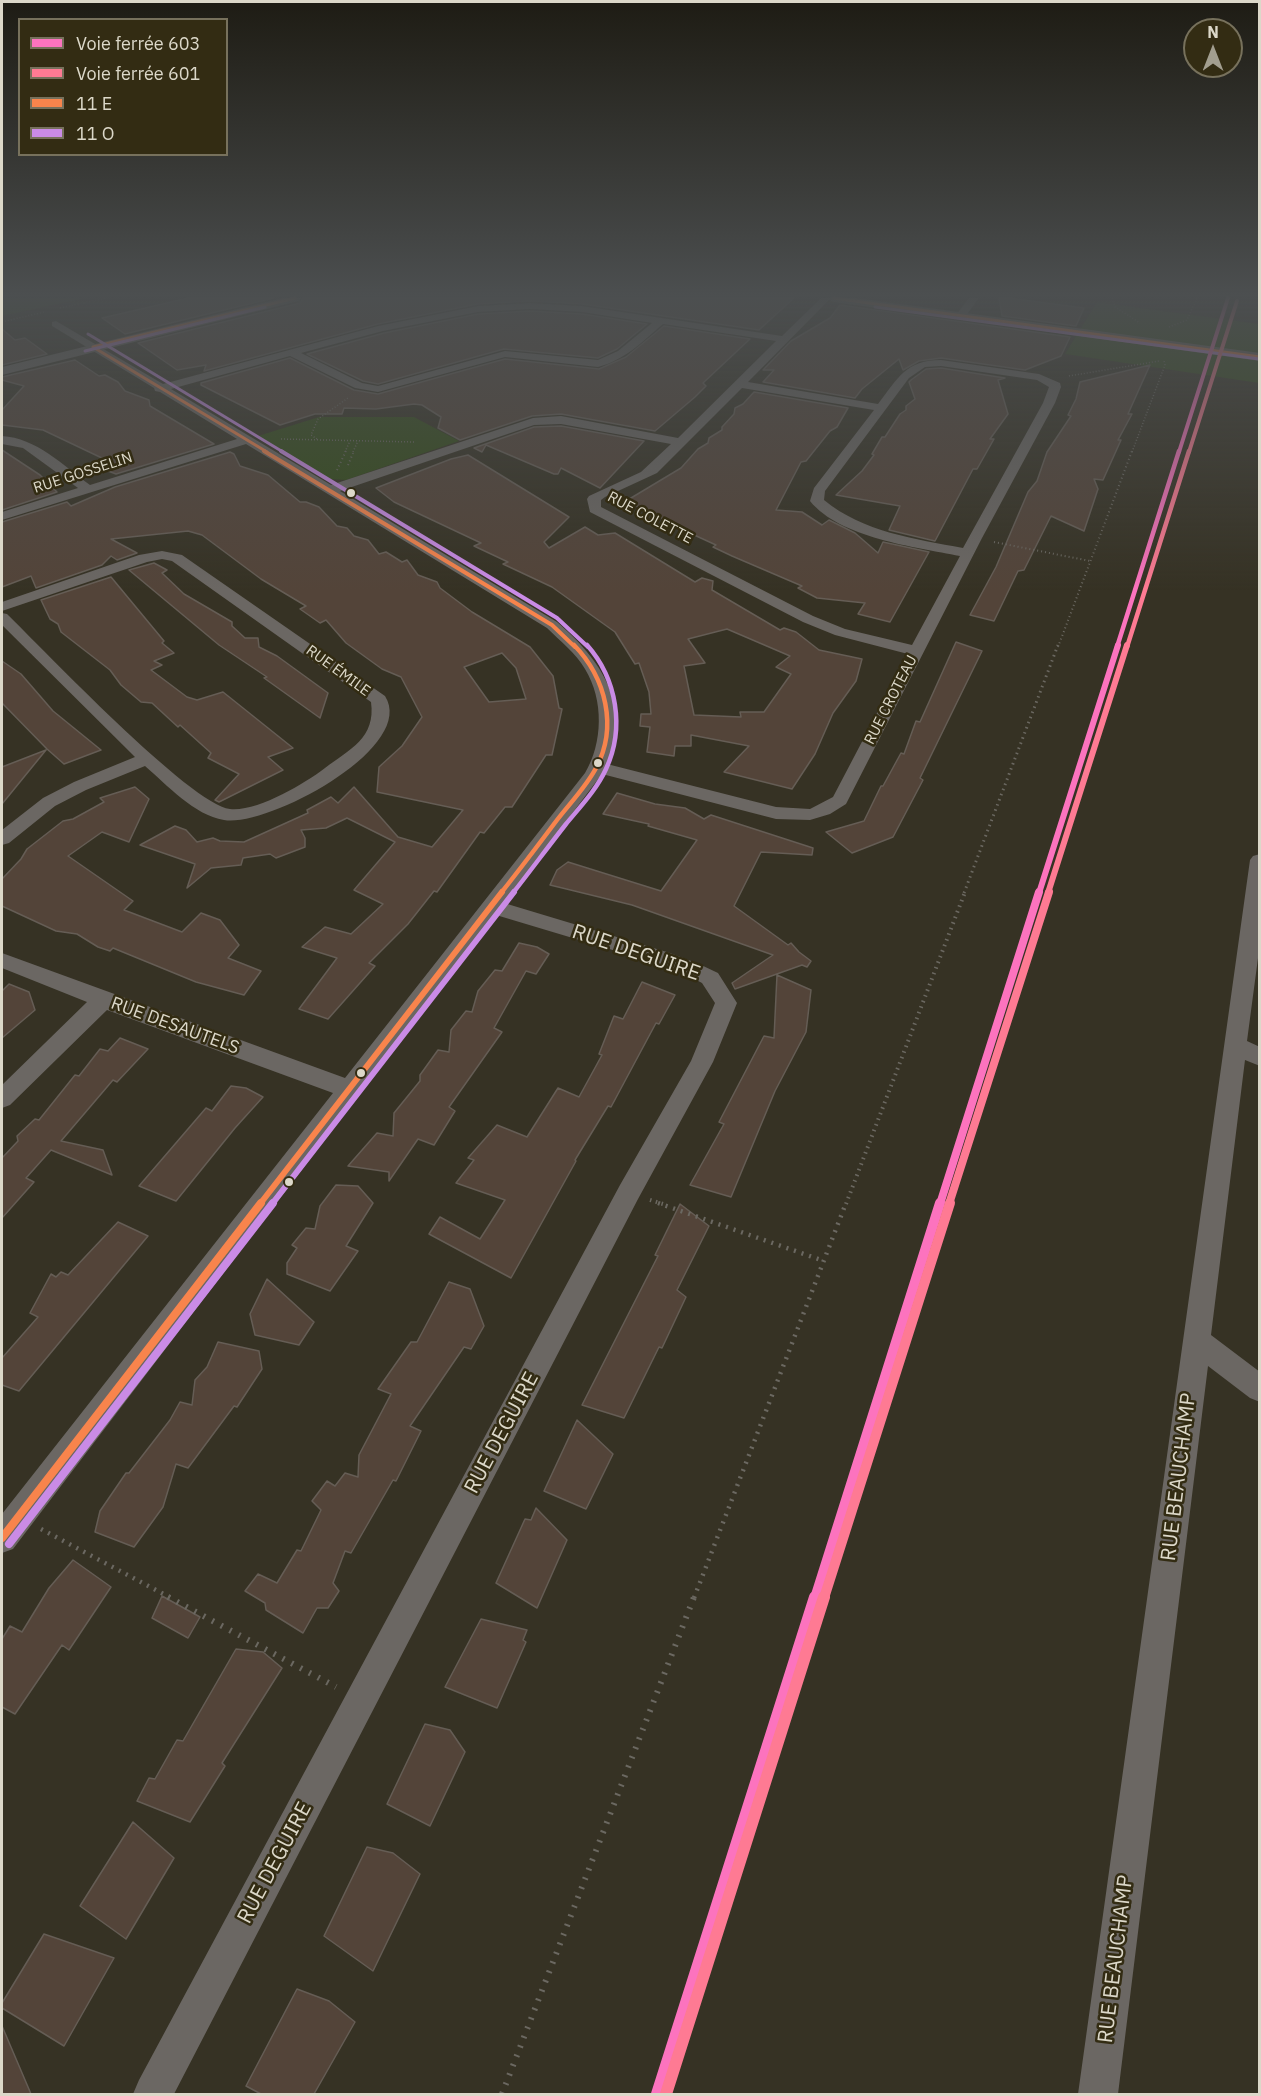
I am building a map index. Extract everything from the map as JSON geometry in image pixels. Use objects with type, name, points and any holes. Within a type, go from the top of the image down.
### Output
[{"type":"street","points":[[2,1538],[597,767],[606,745],[607,701],[603,686],[579,648],[552,625],[170,396]]},
{"type":"street","name":"RUE COLETTE","points":[[728,396],[644,476],[600,494],[594,499],[595,509],[808,619],[840,632],[917,651]]},
{"type":"street","points":[[810,396],[882,408]]},
{"type":"street","points":[[891,396],[819,491],[817,501],[827,512],[888,537],[972,546]]},
{"type":"street","name":"RUE CROTEAU","points":[[597,767],[776,813],[799,816],[823,812],[840,800],[1053,396]]},
{"type":"street","points":[[323,486],[458,447],[521,425],[545,420],[561,420],[680,442]]},
{"type":"street","points":[[2,440],[27,445],[86,488]]},
{"type":"street","name":"RUE GOSSELIN","points":[[2,516],[86,488],[244,441]]},
{"type":"street","name":"RUE ÉMILE","points":[[2,607],[144,558],[162,555],[177,558],[379,700],[382,714],[378,732],[325,778],[252,813],[224,815],[180,787],[147,759],[2,617]]},
{"type":"street","points":[[2,839],[49,802],[80,786],[147,759]]},
{"type":"street","name":"RUE BEAUCHAMP","points":[[1098,2094],[1197,1341],[1248,1051],[1260,860]]},
{"type":"street","name":"RUE DEGUIRE","points":[[153,2094],[629,1192],[702,1062],[726,1003],[720,990],[710,978],[692,969],[663,958],[489,906]]},
{"type":"street","name":"RUE DESAUTELS","points":[[2,960],[103,1000],[349,1089]]},
{"type":"street","points":[[2,1099],[103,1000]]},
{"type":"street","points":[[1197,1341],[1260,1389]]},
{"type":"path","points":[[298,440],[311,435],[318,419],[352,396]]},
{"type":"path","points":[[502,2094],[824,1261],[1153,396]]},
{"type":"path","points":[[311,435],[319,440]]},
{"type":"path","points":[[244,441],[440,443],[458,447]]},
{"type":"path","points":[[323,486],[334,476],[350,441]]},
{"type":"path","points":[[972,546],[1090,561]]},
{"type":"path","points":[[629,1192],[824,1261]]},
{"type":"path","points":[[41,1529],[340,1688]]},
{"type":"green space","points":[[319,417],[414,417],[459,441],[346,480],[329,479],[258,436]]},
{"type":"building","points":[[15,396],[138,396],[149,400],[150,406],[214,444],[116,474],[92,465],[104,459],[43,430],[2,425],[2,410]]},
{"type":"building","points":[[222,396],[696,396],[655,431],[561,414],[532,416],[460,440],[438,428],[441,417],[422,405],[414,404],[376,409],[344,408],[342,414],[315,414],[280,425]]},
{"type":"building","points":[[751,396],[776,396],[848,408],[837,427],[830,431],[806,461],[801,462],[776,510],[802,512],[822,525],[829,520],[855,533],[878,553],[883,542],[929,552],[890,622],[858,614],[865,603],[817,598],[798,588],[802,586],[713,547],[716,545],[626,501],[681,468],[698,449],[708,443],[709,438],[722,430],[734,414],[735,408]]},
{"type":"building","points":[[914,396],[1003,396],[1008,414],[990,439],[994,439],[977,469],[973,469],[935,541],[889,530],[900,506],[836,495],[862,471],[874,455],[872,454],[882,437],[885,437],[900,414],[906,410],[906,406],[915,399]]},
{"type":"building","points":[[1077,396],[1136,396],[1128,414],[1132,414],[1118,440],[1121,440],[1103,480],[1094,479],[1098,489],[1084,531],[1051,516],[1024,570],[1018,571],[994,621],[970,615],[996,567],[1028,492],[1037,481],[1047,452],[1071,416],[1068,415]]},
{"type":"building","points":[[561,426],[644,441],[600,488],[561,468],[558,474],[554,474],[486,445],[482,452],[474,448],[534,427]]},
{"type":"building","points":[[2,450],[40,475],[57,492],[2,510]]},
{"type":"building","points":[[230,452],[234,454],[240,466],[268,475],[300,502],[319,507],[337,526],[347,528],[354,536],[368,540],[379,554],[386,552],[402,562],[407,560],[418,575],[437,582],[440,588],[472,612],[530,647],[553,676],[559,708],[562,709],[552,755],[546,755],[512,807],[505,807],[484,833],[480,832],[437,892],[434,891],[408,924],[369,963],[375,966],[328,1019],[299,1009],[337,958],[302,947],[325,927],[351,934],[383,904],[354,890],[395,842],[347,818],[326,828],[301,830],[305,838],[305,847],[276,858],[270,854],[243,858],[241,865],[211,868],[187,888],[195,864],[140,845],[175,826],[186,830],[197,842],[213,838],[220,841],[244,842],[308,813],[307,810],[331,797],[338,803],[354,787],[398,837],[432,847],[463,810],[377,792],[379,767],[402,746],[422,717],[401,677],[382,669],[346,643],[326,620],[320,623],[300,609],[306,606],[261,579],[202,535],[188,531],[111,539],[137,553],[117,560],[111,556],[102,565],[36,588],[31,576],[2,587],[2,522],[67,502],[71,506],[115,487]],"holes":[[[502,653],[516,668],[526,699],[489,702],[464,667]]]},
{"type":"building","points":[[468,455],[569,517],[544,542],[549,548],[585,527],[598,535],[615,533],[695,582],[702,578],[713,581],[712,590],[780,630],[784,628],[796,632],[819,650],[862,659],[856,681],[833,713],[815,754],[792,789],[724,772],[749,746],[691,735],[691,746],[675,746],[674,756],[647,752],[650,727],[640,726],[641,714],[651,714],[649,692],[639,663],[635,664],[615,632],[552,587],[503,564],[508,562],[474,546],[481,543],[394,502],[376,488],[451,459]],"holes":[[[727,629],[790,656],[776,667],[791,674],[764,712],[740,712],[741,717],[694,715],[684,666],[705,663],[688,639]]]},
{"type":"building","points":[[154,563],[167,570],[162,573],[184,594],[232,622],[232,626],[245,638],[258,638],[259,647],[277,656],[328,693],[320,718],[264,678],[267,677],[219,645],[129,570]]},
{"type":"building","points":[[111,577],[164,641],[162,643],[174,653],[154,661],[162,665],[151,670],[187,697],[197,700],[223,692],[293,748],[268,757],[283,770],[219,802],[215,800],[239,774],[208,758],[211,753],[180,725],[178,727],[152,703],[141,702],[121,685],[110,670],[61,632],[58,624],[50,619],[41,600]]},
{"type":"building","points":[[956,642],[982,651],[920,778],[923,780],[893,837],[852,853],[826,832],[864,821],[881,786],[901,753],[904,754],[916,721],[920,722]]},
{"type":"building","points":[[2,661],[21,674],[53,711],[101,750],[64,764],[47,749],[2,703]]},
{"type":"building","points":[[46,750],[2,804],[2,767]]},
{"type":"building","points":[[135,787],[149,799],[129,842],[102,832],[68,856],[133,901],[124,910],[182,932],[201,913],[220,920],[239,945],[228,958],[261,971],[244,995],[196,982],[113,948],[110,951],[98,947],[77,934],[56,931],[2,906],[2,879],[27,849],[63,821],[73,819],[104,802],[100,798]]},
{"type":"building","points":[[617,793],[655,804],[685,808],[704,819],[711,815],[813,848],[812,855],[761,852],[734,906],[788,945],[791,943],[811,961],[807,967],[802,965],[735,989],[732,983],[773,955],[632,905],[550,885],[557,870],[568,862],[661,891],[697,840],[648,826],[649,824],[603,814]]},
{"type":"building","points":[[519,943],[537,947],[549,954],[536,974],[526,971],[494,1028],[502,1032],[449,1107],[455,1111],[434,1145],[418,1139],[389,1181],[389,1172],[348,1166],[377,1133],[393,1136],[394,1113],[420,1081],[420,1075],[438,1050],[449,1052],[451,1030],[466,1011],[472,1012],[478,991],[495,970],[502,971]]},
{"type":"building","points":[[777,975],[811,990],[806,1032],[775,1091],[731,1197],[690,1185],[724,1124],[719,1122],[764,1036],[774,1038]]},
{"type":"building","points":[[642,982],[675,995],[659,1024],[656,1023],[611,1107],[608,1106],[575,1160],[511,1278],[429,1234],[440,1217],[480,1239],[505,1200],[456,1183],[474,1160],[468,1158],[497,1125],[527,1137],[558,1088],[579,1097],[602,1055],[599,1054],[614,1016],[623,1019]]},
{"type":"building","points":[[9,984],[29,992],[35,1010],[2,1038],[2,991]]},
{"type":"building","points":[[120,1038],[148,1049],[117,1082],[113,1080],[61,1141],[103,1150],[112,1175],[51,1150],[26,1178],[34,1182],[2,1218],[2,1158],[18,1141],[17,1136],[35,1119],[39,1120],[75,1075],[79,1076],[100,1049],[108,1051]]},
{"type":"building","points":[[231,1086],[246,1088],[263,1097],[176,1201],[139,1186],[206,1108],[212,1111]]},
{"type":"building","points":[[336,1185],[358,1186],[373,1203],[346,1246],[358,1251],[330,1291],[287,1274],[287,1263],[297,1248],[292,1245],[306,1228],[315,1229],[320,1206]]},
{"type":"building","points":[[680,1204],[709,1226],[677,1290],[686,1297],[662,1348],[659,1347],[624,1418],[582,1405],[658,1256],[655,1255]]},
{"type":"building","points":[[118,1222],[148,1236],[19,1391],[2,1385],[2,1358],[38,1317],[30,1313],[51,1274],[56,1277],[61,1272],[68,1275]]},
{"type":"building","points":[[267,1279],[314,1322],[299,1345],[255,1335],[250,1314]]},
{"type":"building","points":[[449,1282],[470,1289],[484,1326],[471,1349],[464,1347],[410,1426],[421,1431],[396,1481],[393,1480],[351,1553],[345,1551],[333,1583],[339,1591],[328,1608],[317,1608],[303,1633],[266,1610],[265,1603],[245,1591],[258,1574],[277,1583],[297,1550],[301,1551],[321,1510],[312,1501],[327,1481],[335,1486],[345,1473],[358,1477],[359,1455],[391,1394],[378,1389],[411,1342],[417,1342]]},
{"type":"building","points":[[218,1342],[259,1351],[262,1369],[237,1407],[234,1406],[188,1468],[176,1464],[163,1507],[134,1547],[95,1532],[100,1511],[126,1473],[129,1473],[170,1420],[180,1402],[192,1405],[195,1380],[207,1367]]},
{"type":"building","points":[[577,1420],[613,1454],[586,1509],[544,1491]]},
{"type":"building","points":[[536,1508],[567,1540],[537,1608],[496,1583],[525,1519],[531,1520]]},
{"type":"building","points":[[73,1560],[111,1587],[69,1650],[62,1645],[15,1714],[2,1707],[2,1639],[10,1626],[22,1632],[49,1588]]},
{"type":"building","points":[[162,1596],[200,1617],[188,1638],[152,1618]]},
{"type":"building","points":[[481,1619],[527,1630],[523,1640],[526,1642],[497,1708],[445,1687]]},
{"type":"building","points":[[236,1649],[263,1652],[282,1668],[222,1763],[225,1766],[190,1822],[137,1801],[149,1778],[155,1779],[177,1740],[183,1741]]},
{"type":"building","points":[[425,1724],[450,1730],[465,1752],[430,1826],[387,1804]]},
{"type":"building","points":[[133,1822],[174,1858],[126,1939],[80,1906]]},
{"type":"building","points":[[367,1847],[393,1853],[420,1874],[373,1971],[324,1936]]},
{"type":"building","points":[[44,1934],[114,1958],[64,2046],[2,2008],[2,2003]]},
{"type":"building","points":[[297,1989],[329,2001],[355,2022],[314,2094],[261,2094],[246,2086]]},
{"type":"building","points":[[2,2026],[31,2094],[2,2094]]},
{"type":"rail line","name":"603","points":[[657,2094],[1197,396]]},
{"type":"rail line","name":"601","points":[[666,2094],[1207,396]]},
{"type":"transit line","points":[[2,1538],[590,778],[603,752],[606,737],[606,707],[598,679],[578,649],[552,625],[174,396]]},
{"type":"transit line","points":[[9,1544],[598,783],[612,754],[615,738],[616,706],[607,675],[585,643],[557,618],[190,396]]}]
